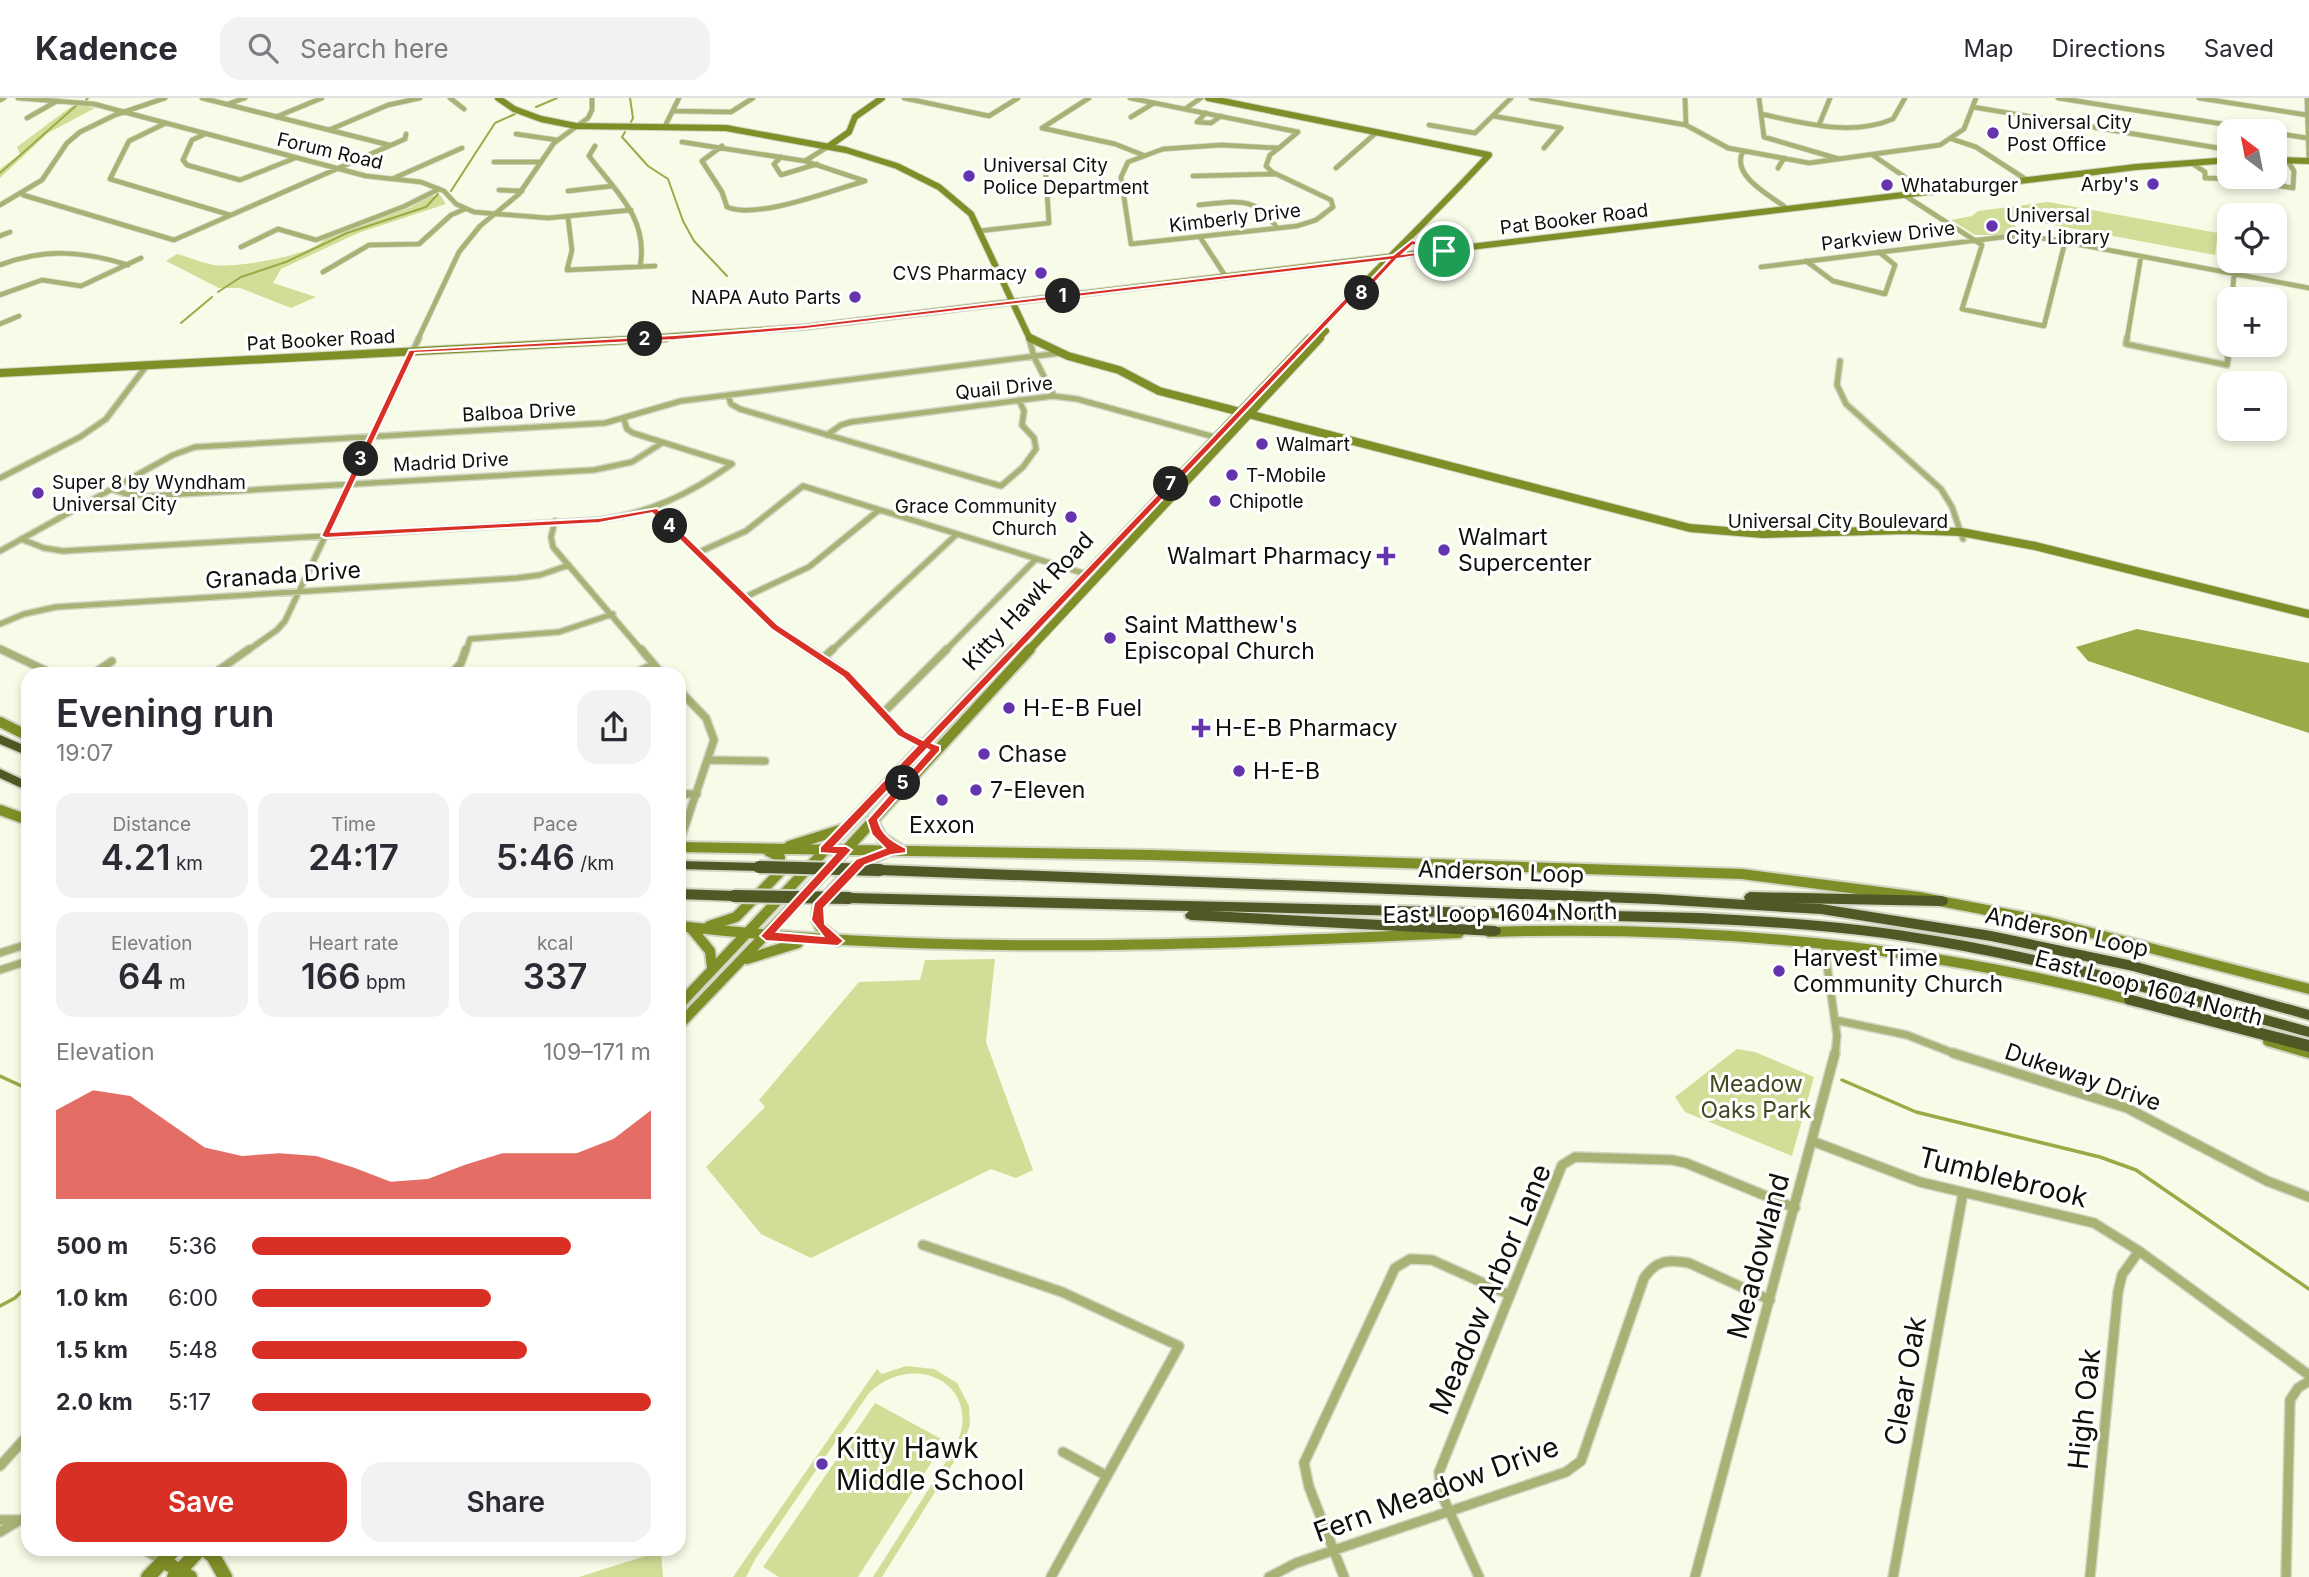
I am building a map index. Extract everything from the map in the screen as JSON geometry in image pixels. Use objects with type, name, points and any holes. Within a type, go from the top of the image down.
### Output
[{"type":"highway","points":[[0,739],[21,749]]},
{"type":"highway","points":[[0,773],[21,784]]},
{"type":"highway","points":[[0,783],[21,791]]},
{"type":"highway","name":"Anderson Loop","points":[[686,865],[1655,899],[1821,909],[1928,924],[2133,967],[2309,1015]]},
{"type":"highway","name":"Anderson Loop","points":[[686,894],[1699,918],[1824,926],[1941,942],[2045,962],[2309,1032]]},
{"type":"highway","points":[[1655,899],[1790,896],[1942,901]]},
{"type":"highway","points":[[932,900],[1495,931]]},
{"type":"highway","points":[[2131,1000],[2309,1046]]},
{"type":"main road","points":[[498,98],[514,109],[576,126],[726,128],[871,156],[918,175],[966,208],[1029,337]]},
{"type":"main road","points":[[509,98],[530,114]]},
{"type":"main road","points":[[829,146],[849,132],[855,117],[881,98]]},
{"type":"main road","name":"Kitty Hawk Road","points":[[686,1018],[846,850],[1085,574],[1166,489],[1220,438],[1489,155],[1214,99]]},
{"type":"main road","name":"Pat Booker Road","points":[[0,373],[778,329],[1391,258],[2026,180],[2189,161],[2217,160]]},
{"type":"main road","points":[[2287,160],[2309,161]]},
{"type":"main road","name":"Kitty Hawk Road","points":[[1351,300],[1371,275],[1412,242],[1415,234]]},
{"type":"main road","points":[[1412,242],[1429,249],[1444,251]]},
{"type":"main road","points":[[1341,263],[1364,268],[1371,275]]},
{"type":"main road","name":"Universal City Boulevard","points":[[1029,337],[1060,353],[1119,370],[1144,385],[1171,395],[1243,414],[1259,415],[1399,456],[1640,519],[1715,532],[1765,537],[1962,536],[2049,552],[2309,614]]},
{"type":"main road","name":"Kitty Hawk Road","points":[[686,997],[925,745],[1096,578],[1175,492],[1220,438]]},
{"type":"main road","name":"Universal City Boulevard","points":[[2049,552],[2309,621]]},
{"type":"main road","points":[[0,722],[21,732]]},
{"type":"main road","points":[[0,810],[21,818]]},
{"type":"main road","points":[[872,820],[876,832],[896,850]]},
{"type":"main road","points":[[778,849],[846,828]]},
{"type":"main road","name":"East Loop 1604 North","points":[[686,846],[1175,855],[1677,870],[1814,882],[1942,901],[2049,922],[2309,989]]},
{"type":"main road","points":[[690,927],[736,917],[779,873],[780,857],[760,849]]},
{"type":"main road","points":[[838,941],[820,927],[817,920],[818,906],[852,868],[896,850]]},
{"type":"main road","points":[[690,927],[710,948],[714,958],[712,968]]},
{"type":"main road","name":"East Loop 1604 North","points":[[690,927],[812,940],[892,944],[1249,942],[1495,931],[1674,933],[1824,944],[1984,968],[2131,1000],[2309,1053]]},
{"type":"main road","points":[[736,966],[768,951],[812,940]]},
{"type":"main road","points":[[148,1577],[168,1556]]},
{"type":"main road","points":[[163,1561],[181,1575],[196,1556]]},
{"type":"main road","points":[[213,1556],[225,1577]]},
{"type":"street","name":"Forum Road","points":[[18,98],[60,99],[94,104],[338,169],[421,183],[439,189],[465,209],[494,215],[532,219],[568,218],[631,210]]},
{"type":"street","points":[[0,205],[23,195],[51,170],[66,143],[73,138],[91,127],[165,98]]},
{"type":"street","points":[[202,98],[389,146]]},
{"type":"street","points":[[228,105],[245,98]]},
{"type":"street","points":[[275,117],[322,98]]},
{"type":"street","points":[[329,130],[388,106],[420,98]]},
{"type":"street","points":[[450,98],[464,109]]},
{"type":"street","points":[[223,667],[277,631],[285,621],[459,252],[469,237],[522,191],[557,140],[592,113],[592,98]]},
{"type":"street","points":[[666,126],[679,98]]},
{"type":"street","points":[[674,111],[731,112],[753,98]]},
{"type":"street","points":[[904,98],[989,116],[1018,98]]},
{"type":"street","points":[[1089,98],[1042,128],[1115,144],[1143,155],[1177,148],[1279,148],[1298,132],[1130,98]]},
{"type":"street","points":[[1185,109],[1201,98]]},
{"type":"street","points":[[1429,125],[1475,134],[1511,98]]},
{"type":"street","points":[[1531,98],[1686,125],[1728,148],[1809,163],[1921,150],[1952,139],[1964,129],[1976,98]]},
{"type":"street","points":[[1576,106],[1583,98]]},
{"type":"street","points":[[1685,98],[1686,125]]},
{"type":"street","points":[[1759,98],[1764,137],[1816,149],[1839,159]]},
{"type":"street","points":[[1819,124],[1830,98]]},
{"type":"street","points":[[1761,114],[1854,128],[1880,125],[1895,117],[1905,98]]},
{"type":"street","points":[[2058,98],[2217,123]]},
{"type":"street","points":[[2199,98],[2307,115]]},
{"type":"street","points":[[2307,98],[2309,161]]},
{"type":"street","points":[[27,118],[60,99]]},
{"type":"street","points":[[1131,117],[1154,103]]},
{"type":"street","points":[[1973,107],[2217,148]]},
{"type":"street","points":[[1206,113],[1197,121],[1211,122],[1221,116]]},
{"type":"street","points":[[1493,116],[1561,128],[1544,148]]},
{"type":"street","points":[[166,123],[139,134],[130,141],[110,178],[230,215]]},
{"type":"street","points":[[1336,168],[1377,132]]},
{"type":"street","points":[[206,134],[192,140],[183,163],[240,180],[295,158]]},
{"type":"street","points":[[23,195],[174,240],[405,139],[406,134]]},
{"type":"street","points":[[516,134],[557,140]]},
{"type":"street","points":[[2287,134],[2307,138]]},
{"type":"street","points":[[1952,139],[1976,147],[2026,180]]},
{"type":"street","points":[[682,142],[723,146],[805,161],[865,181],[761,210],[739,212],[727,207],[722,192],[702,161],[723,146]]},
{"type":"street","points":[[595,146],[589,156],[631,210],[643,237],[644,252],[640,267]]},
{"type":"street","points":[[805,161],[829,146]]},
{"type":"street","points":[[391,179],[462,148]]},
{"type":"street","name":"Kimberly Drive","points":[[1143,155],[1128,162],[1121,177],[1131,244],[1313,222],[1327,212],[1333,203],[1268,168],[1266,162],[1279,148]]},
{"type":"street","points":[[1743,151],[1739,159],[1742,172],[1788,209]]},
{"type":"street","points":[[1873,156],[1927,192]]},
{"type":"street","points":[[781,157],[774,164],[781,175],[817,164]]},
{"type":"street","points":[[1778,168],[1784,158]]},
{"type":"street","points":[[2287,160],[2294,172],[2293,188],[2287,187]]},
{"type":"street","points":[[979,231],[1049,223],[1045,161]]},
{"type":"street","points":[[2189,161],[2205,172],[2205,178],[2217,179]]},
{"type":"street","points":[[494,162],[541,162]]},
{"type":"street","points":[[1193,176],[1277,174]]},
{"type":"street","points":[[568,191],[612,186]]},
{"type":"street","points":[[241,247],[278,229],[316,240],[405,206],[439,189]]},
{"type":"street","points":[[499,190],[522,191]]},
{"type":"street","points":[[1904,195],[1975,239],[1983,249],[1962,309],[2044,326],[2065,242]]},
{"type":"street","points":[[1199,205],[1241,204],[1257,207],[1264,210],[1277,228]]},
{"type":"street","points":[[323,272],[369,245],[419,244],[451,215],[465,209]]},
{"type":"street","points":[[733,217],[739,212]]},
{"type":"street","points":[[568,218],[572,250],[567,270],[655,266]]},
{"type":"street","points":[[0,230],[10,232],[0,236]]},
{"type":"street","name":"Parkview Drive","points":[[1761,267],[2011,236],[2065,242],[2309,288]]},
{"type":"street","points":[[1200,237],[1226,277]]},
{"type":"street","points":[[48,252],[53,243]]},
{"type":"street","points":[[0,265],[48,252],[81,251],[128,265]]},
{"type":"street","points":[[1806,261],[1833,281],[1885,294],[1895,265],[1879,251]]},
{"type":"street","points":[[2141,257],[2126,344],[2227,365],[2228,357]]},
{"type":"street","points":[[0,295],[42,279],[81,286],[141,258]]},
{"type":"street","points":[[2233,287],[2234,274]]},
{"type":"street","points":[[0,324],[19,316]]},
{"type":"street","points":[[1029,337],[1028,344],[1054,396]]},
{"type":"street","name":"Balboa Drive","points":[[0,551],[173,455],[195,447],[624,420],[667,405],[728,395],[1060,353]]},
{"type":"street","points":[[1840,361],[1837,384],[1842,399],[1932,479],[1949,500],[1962,536]]},
{"type":"street","points":[[0,478],[80,437],[106,419],[148,365]]},
{"type":"street","points":[[728,395],[731,404],[740,409],[1001,486],[1036,450],[1035,439],[1023,425],[1024,411],[1019,400]]},
{"type":"street","name":"Quail Drive","points":[[827,435],[841,425],[851,422],[1054,396],[1077,399],[1220,438]]},
{"type":"street","points":[[21,539],[44,548],[62,551],[617,519],[654,510],[690,494],[732,464],[633,433],[627,429],[624,420]]},
{"type":"street","name":"Madrid Drive","points":[[111,489],[126,494],[148,496],[602,469],[637,459],[662,443]]},
{"type":"street","points":[[923,463],[929,457]]},
{"type":"street","points":[[697,553],[746,531],[803,486],[1096,578]]},
{"type":"street","points":[[1166,489],[1175,492]]},
{"type":"street","points":[[654,510],[774,627],[855,681],[902,734],[936,748]]},
{"type":"street","points":[[743,598],[809,567],[879,510]]},
{"type":"street","points":[[555,521],[552,545],[613,614],[653,665],[648,667]]},
{"type":"street","points":[[1130,527],[1141,529]]},
{"type":"street","points":[[822,659],[957,534]]},
{"type":"street","points":[[883,713],[1036,559]]},
{"type":"street","name":"Granada Drive","points":[[0,624],[32,611],[63,606],[526,578],[569,565]]},
{"type":"street","points":[[457,667],[470,639],[559,632],[613,614]]},
{"type":"street","points":[[0,649],[38,667]]},
{"type":"street","points":[[104,667],[112,662]]},
{"type":"street","points":[[686,697],[703,713],[713,729],[714,740],[686,826]]},
{"type":"street","points":[[708,761],[765,761]]},
{"type":"street","points":[[686,794],[697,794]]},
{"type":"street","name":"Meadowland","points":[[1695,1577],[1836,1049],[1835,1020],[1824,944]]},
{"type":"street","points":[[0,953],[21,946]]},
{"type":"street","points":[[0,970],[21,963]]},
{"type":"street","name":"Dukeway Drive","points":[[1835,1020],[1907,1035],[1967,1058],[2127,1108],[2267,1181],[2309,1198]]},
{"type":"street","name":"Tumblebrook","points":[[1812,1141],[1910,1179],[2075,1217],[2112,1233],[2309,1375]]},
{"type":"street","name":"Meadow Arbor Lane","points":[[1479,1577],[1441,1493],[1439,1472],[1562,1165],[1575,1157],[1672,1160],[1686,1163],[1795,1208]]},
{"type":"street","name":"Clear Oak","points":[[1893,1577],[1963,1193]]},
{"type":"street","points":[[923,1245],[1062,1292],[1179,1346],[1051,1577]]},
{"type":"street","name":"High Oak","points":[[2090,1577],[2118,1292],[2122,1275],[2140,1251]]},
{"type":"street","points":[[1344,1577],[1309,1487],[1304,1463],[1395,1268],[1410,1259],[1432,1260],[1510,1295]]},
{"type":"street","name":"Fern Meadow Drive","points":[[1269,1577],[1296,1563],[1566,1472],[1581,1461],[1644,1278],[1650,1268],[1665,1261],[1688,1263],[1770,1300]]},
{"type":"street","points":[[2286,1577],[2290,1400],[2298,1388],[2309,1381]]},
{"type":"street","points":[[0,1466],[21,1443]]},
{"type":"street","points":[[1063,1452],[1107,1476]]},
{"type":"street","points":[[0,1520],[21,1518]]},
{"type":"street","points":[[0,1532],[21,1520]]},
{"type":"street","points":[[155,1556],[163,1561]]},
{"type":"green space","points":[[76,103],[95,108],[48,133],[0,178],[0,169],[20,154],[17,147]]},
{"type":"green space","points":[[440,195],[446,204],[358,233],[281,269],[273,283],[316,297],[291,308],[240,288],[219,288],[166,261],[177,254],[209,264],[224,265],[255,263],[290,255],[305,251],[324,239],[411,207],[430,196]]},
{"type":"green space","points":[[2048,202],[2217,233],[2215,255],[2010,217],[2020,235],[1975,235],[1951,220],[1972,216],[1978,211]]},
{"type":"green space","points":[[995,959],[986,1042],[1033,1170],[1016,1178],[991,1169],[811,1258],[761,1234],[706,1167],[765,1107],[759,1100],[859,982],[920,980],[925,960]]},
{"type":"green space","name":"Meadow Oaks Park","points":[[1737,1049],[1755,1052],[1814,1077],[1792,1156],[1685,1112],[1675,1097]]},
{"type":"green space","points":[[906,1366],[934,1369],[957,1383],[969,1406],[970,1425],[960,1452],[882,1577],[873,1577],[954,1449],[962,1427],[961,1408],[954,1392],[942,1381],[925,1375],[907,1374],[888,1380],[869,1393],[756,1558],[746,1577],[733,1577],[877,1369],[882,1374]]},
{"type":"green space","points":[[875,1403],[945,1441],[858,1577],[779,1577],[763,1567]]},
{"type":"green space","points":[[645,1556],[661,1556],[663,1577],[579,1577]]},
{"type":"shaded area","points":[[2137,629],[2309,663],[2309,733],[2088,661],[2076,647]]},
{"type":"waterway","points":[[536,107],[557,98]]},
{"type":"waterway","points":[[630,98],[633,118],[631,122]]},
{"type":"waterway","points":[[0,173],[78,104]]},
{"type":"waterway","points":[[451,191],[495,123],[515,114]]},
{"type":"waterway","points":[[625,132],[622,137],[648,166],[668,179],[683,221],[694,241],[727,276]]},
{"type":"waterway","points":[[218,292],[241,277],[286,262],[347,233],[426,207],[438,194]]},
{"type":"waterway","points":[[181,323],[212,297]]},
{"type":"waterway","points":[[0,1076],[21,1086]]},
{"type":"waterway","points":[[1842,1080],[1916,1112],[2100,1157],[2136,1170],[2309,1289]]},
{"type":"waterway","points":[[0,1306],[21,1292]]},
{"type":"place","name":"Universal City Post Office","points":[[1993,133]]},
{"type":"place","name":"Universal City Police Department","points":[[969,176]]},
{"type":"place","name":"Arby's","points":[[2153,184]]},
{"type":"place","name":"Whataburger","points":[[1887,185]]},
{"type":"place","name":"Universal City Library","points":[[1992,226]]},
{"type":"place","name":"CVS Pharmacy","points":[[1041,273]]},
{"type":"place","name":"NAPA Auto Parts","points":[[855,297]]},
{"type":"place","name":"Walmart","points":[[1262,444]]},
{"type":"place","name":"T-Mobile","points":[[1232,475]]},
{"type":"place","name":"Super 8 by Wyndham Universal City","points":[[38,493]]},
{"type":"place","name":"Chipotle","points":[[1215,501]]},
{"type":"place","name":"Grace Community Church","points":[[1071,517]]},
{"type":"place","name":"Walmart Supercenter","points":[[1444,550]]},
{"type":"place","name":"Walmart Pharmacy","points":[[1386,556]]},
{"type":"place","name":"Saint Matthew's Episcopal Church","points":[[1110,638]]},
{"type":"place","name":"H-E-B Fuel","points":[[1009,708]]},
{"type":"place","name":"H-E-B Pharmacy","points":[[1201,728]]},
{"type":"place","name":"Chase","points":[[984,754]]},
{"type":"place","name":"H-E-B","points":[[1239,771]]},
{"type":"place","name":"7-Eleven","points":[[976,790]]},
{"type":"place","name":"Exxon","points":[[942,800]]},
{"type":"place","name":"Harvest Time Community Church","points":[[1779,971]]},
{"type":"place","name":"Kitty Hawk Middle School","points":[[822,1464]]},
{"type":"route","points":[[1444,251],[1395,257],[1148,286],[870,320],[805,327],[412,351],[325,536],[599,520],[654,510],[774,627],[855,681],[902,734],[915,741],[925,745],[936,748],[872,820],[876,832],[888,844],[902,850],[890,850],[860,862],[818,906],[816,912],[820,927],[838,941],[766,936],[846,850],[824,850],[925,745],[1347,299],[1355,301],[1395,257],[1412,242],[1429,249],[1444,251]]}]
